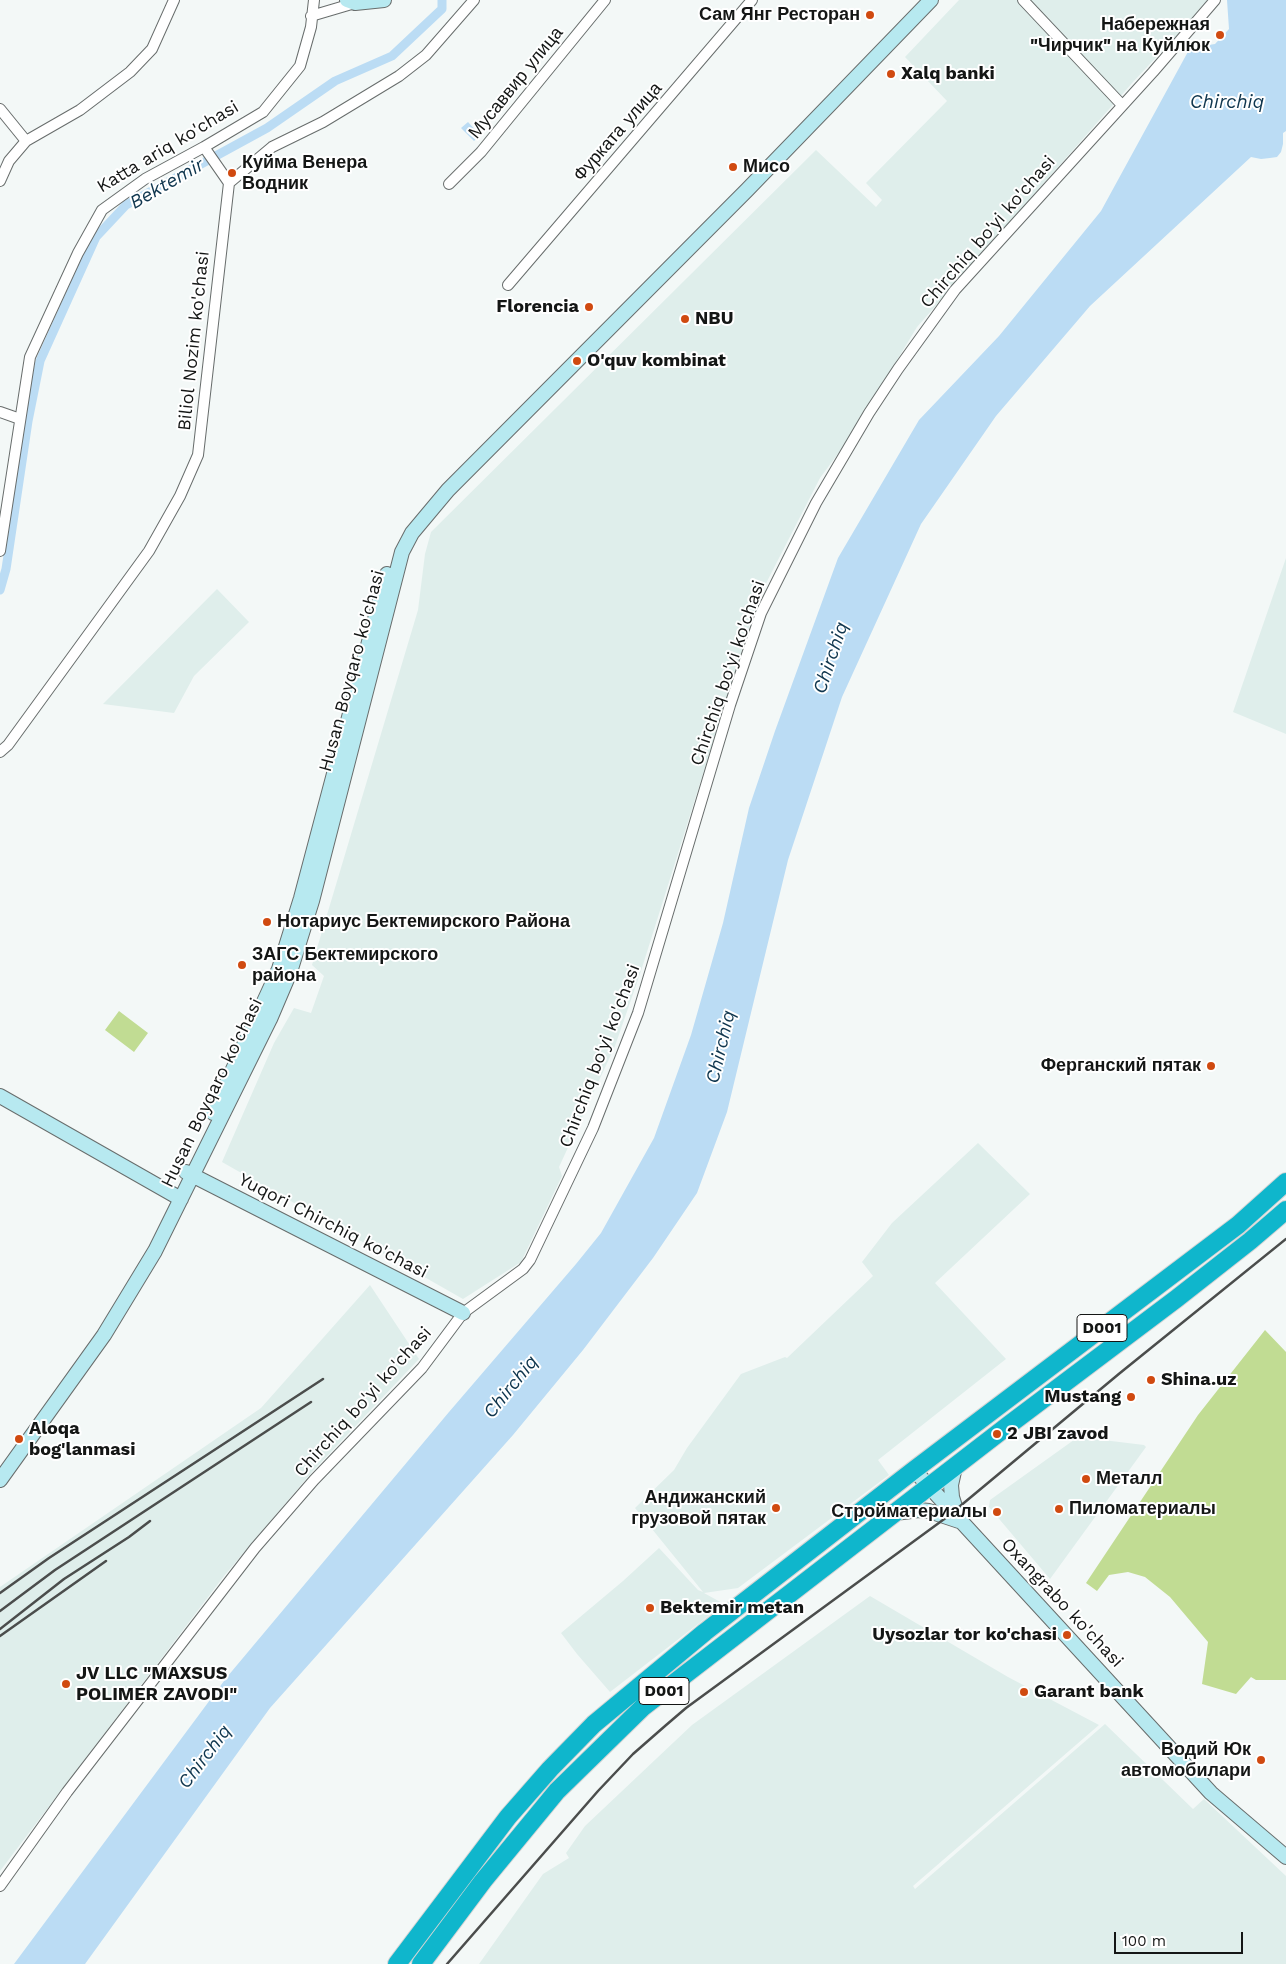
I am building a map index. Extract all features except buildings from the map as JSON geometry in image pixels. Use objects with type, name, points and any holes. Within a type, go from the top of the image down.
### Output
[{"type":"highway","name":"D001","points":[[397,1964],[508,1817],[594,1724],[706,1632],[914,1470],[1238,1225],[1284,1188]]},
{"type":"highway","name":"D001","points":[[421,1964],[521,1833],[557,1791],[605,1743],[658,1696],[1183,1294],[1286,1210]]},
{"type":"main road","points":[[351,1],[384,0]]},
{"type":"main road","name":"Husan Boyqaro ko'chasi","points":[[306,900],[394,549],[405,527],[419,509],[739,186],[918,0]]},
{"type":"main road","name":"Husan Boyqaro ko'chasi","points":[[0,1480],[100,1332],[178,1197],[279,969],[306,900],[402,552],[412,532],[448,490],[747,190],[931,0]]},
{"type":"main road","points":[[0,1096],[178,1197]]},
{"type":"main road","name":"Yuqori Chirchiq ko'chasi","points":[[189,1174],[463,1313]]},
{"type":"main road","name":"Husan Boyqaro ko'chasi","points":[[0,1466],[100,1332]]},
{"type":"main road","name":"Oxangrabo ko'chasi","points":[[955,1467],[952,1497],[960,1521]]},
{"type":"main road","name":"Oxangrabo ko'chasi","points":[[914,1470],[1211,1793],[1286,1857]]},
{"type":"main road","name":"Oxangrabo ko'chasi","points":[[895,1513],[919,1510],[929,1511],[960,1521]]},
{"type":"street","points":[[0,180],[9,161],[26,141],[80,110],[130,72],[152,49],[174,0]]},
{"type":"street","name":"Katta ariq ko'chasi","points":[[0,551],[30,357],[78,253],[102,210],[145,179],[263,112],[300,66],[311,27],[314,0]]},
{"type":"street","points":[[204,147],[229,183],[272,148],[323,122],[399,76],[426,55],[474,0]]},
{"type":"street","name":"Мусаввир улица","points":[[449,184],[481,152],[605,0]]},
{"type":"street","name":"Фурката улица","points":[[508,284],[752,0]]},
{"type":"street","points":[[1023,0],[1122,104]]},
{"type":"street","name":"Chirchiq bo'yi ko'chasi","points":[[0,1886],[67,1792],[255,1548],[314,1480],[422,1368],[463,1313],[524,1268],[530,1260],[594,1128],[638,1013],[730,705],[761,613],[816,502],[893,376],[955,290],[1153,72],[1215,0]]},
{"type":"street","points":[[311,16],[351,1]]},
{"type":"street","points":[[0,109],[26,141]]},
{"type":"street","name":"Biliol Nozim ko'chasi","points":[[0,752],[8,745],[149,551],[180,496],[198,455],[229,183]]},
{"type":"street","points":[[0,412],[20,418]]},
{"type":"shaded area","points":[[959,0],[1210,0],[1133,82],[917,327],[851,436],[820,478],[758,599],[641,971],[615,1046],[559,1167],[562,1176],[521,1262],[463,1299],[222,1162],[274,1043],[294,1008],[311,1013],[324,976],[312,965],[418,610],[425,554],[431,532],[816,150],[876,207],[882,200],[866,183],[947,101],[905,57]]},
{"type":"shaded area","points":[[1286,558],[1286,734],[1233,712]]},
{"type":"shaded area","points":[[217,589],[249,622],[194,676],[174,713],[103,704]]},
{"type":"shaded area","points":[[978,1143],[1030,1194],[935,1283],[1006,1359],[878,1460],[889,1475],[738,1588],[704,1593],[724,1604],[610,1692],[561,1633],[659,1548],[698,1590],[703,1592],[635,1508],[674,1470],[687,1448],[741,1374],[785,1357],[787,1358],[873,1276],[862,1262],[892,1223]]},
{"type":"shaded area","points":[[370,1285],[419,1359],[312,1472],[224,1576],[0,1871],[0,1587],[261,1408]]},
{"type":"shaded area","points":[[1078,1437],[1144,1445],[1146,1447],[1050,1579],[989,1507],[990,1500]]},
{"type":"shaded area","points":[[870,1596],[1008,1677],[1099,1725],[913,1886],[915,1889],[1105,1724],[1193,1809],[1204,1799],[1286,1876],[1286,1964],[479,1964],[543,1874],[569,1858],[566,1853],[585,1826],[692,1725]]},
{"type":"green space","points":[[119,1011],[148,1033],[134,1052],[105,1030]]},
{"type":"green space","points":[[1265,1330],[1286,1352],[1286,1680],[1256,1680],[1251,1677],[1236,1694],[1202,1684],[1208,1642],[1170,1597],[1145,1577],[1128,1572],[1109,1575],[1097,1591],[1086,1583],[1198,1415]]},
{"type":"water","name":"Chirchiq","points":[[1227,0],[1286,0],[1286,131],[1283,133],[1281,152],[1277,157],[1261,159],[1251,157],[1090,306],[996,416],[921,524],[842,697],[788,860],[727,1112],[697,1193],[653,1258],[583,1350],[513,1435],[270,1708],[85,1964],[14,1964],[227,1677],[601,1233],[654,1138],[691,1035],[723,923],[749,808],[838,558],[919,420],[999,336],[1101,211],[1190,48],[1215,44],[1229,29]]},
{"type":"water","points":[[468,122],[480,135],[474,141],[461,128]]},
{"type":"waterway","name":"Bektemir","points":[[0,590],[6,569],[28,421],[40,361],[96,237],[126,205],[267,128],[335,81],[392,56],[442,9],[442,0]]},
{"type":"railway","points":[[447,1964],[598,1791],[633,1754],[665,1726],[686,1708],[947,1517],[1120,1373],[1286,1239]]},
{"type":"railway","points":[[0,1593],[49,1558],[323,1379]]},
{"type":"railway","points":[[0,1611],[55,1570],[311,1402]]},
{"type":"railway","points":[[0,1629],[64,1579],[129,1537],[150,1521]]},
{"type":"railway","points":[[0,1636],[106,1561]]},
{"type":"place","name":"Сам Янг Ресторан","points":[[870,15]]},
{"type":"place","name":"Набережная \"Чирчик\" на Куйлюк","points":[[1220,35]]},
{"type":"place","name":"Xalq banki","points":[[891,74]]},
{"type":"place","name":"Мисо","points":[[733,167]]},
{"type":"place","name":"Куйма Венера Водник","points":[[232,173]]},
{"type":"place","name":"Florencia","points":[[589,307]]},
{"type":"place","name":"NBU","points":[[685,319]]},
{"type":"place","name":"O'quv kombinat","points":[[577,361]]},
{"type":"place","name":"Нотариус Бектемирского Района","points":[[267,922]]},
{"type":"place","name":"ЗАГС Бектемирского района","points":[[242,965]]},
{"type":"place","name":"Ферганский пятак","points":[[1211,1066]]},
{"type":"place","name":"Shina.uz","points":[[1151,1380]]},
{"type":"place","name":"Mustang","points":[[1131,1397]]},
{"type":"place","name":"2 JBI zavod","points":[[997,1434]]},
{"type":"place","name":"Aloqa bog'lanmasi","points":[[19,1439]]},
{"type":"place","name":"Металл","points":[[1086,1479]]},
{"type":"place","name":"Андижанский грузовой пятак","points":[[776,1508]]},
{"type":"place","name":"Пиломатериалы","points":[[1059,1509]]},
{"type":"place","name":"Стройматериалы","points":[[997,1512]]},
{"type":"place","name":"Bektemir metan","points":[[650,1608]]},
{"type":"place","name":"Uysozlar tor ko'chasi","points":[[1067,1635]]},
{"type":"place","name":"JV LLC \"MAXSUS POLIMER ZAVODI\"","points":[[66,1684]]},
{"type":"place","name":"Garant bank","points":[[1024,1692]]},
{"type":"place","name":"Водий Юк автомобилари","points":[[1261,1760]]}]
